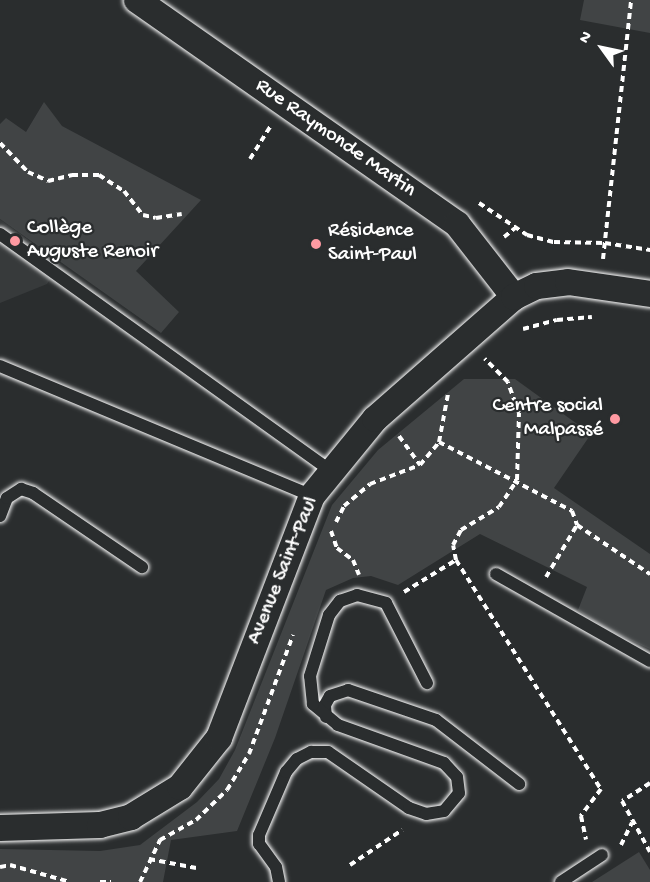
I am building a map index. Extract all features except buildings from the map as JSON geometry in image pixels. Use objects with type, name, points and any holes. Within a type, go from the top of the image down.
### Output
[{"type":"street","name":"Rue Raymonde Martin","points":[[137,0],[457,224],[514,297]]},
{"type":"street","name":"Avenue Saint-Paul","points":[[0,828],[100,825],[131,817],[180,787],[198,768],[219,738],[312,496],[330,470],[375,419],[514,297],[537,286],[568,282],[601,285],[650,294]]},
{"type":"lane","points":[[0,234],[330,470]]},
{"type":"lane","points":[[0,366],[312,496]]},
{"type":"lane","points":[[0,516],[7,498],[21,489],[33,493],[142,567]]},
{"type":"lane","points":[[496,574],[650,662]]},
{"type":"lane","points":[[279,882],[276,867],[259,844],[259,835],[286,772],[297,759],[311,752],[328,752],[409,808],[426,814],[444,812],[459,794],[457,777],[444,763],[326,717],[313,704],[309,688],[329,615],[340,601],[357,595],[386,603],[427,683]]},
{"type":"lane","points":[[326,717],[325,705],[330,696],[348,690],[436,720],[519,784]]},
{"type":"lane","points":[[561,882],[602,855]]},
{"type":"path","points":[[514,332],[557,320],[596,316],[631,0]]},
{"type":"path","points":[[250,159],[285,104]]},
{"type":"path","points":[[0,143],[28,172],[48,181],[72,175],[99,175],[124,191],[144,215],[156,218],[182,214]]},
{"type":"path","points":[[500,240],[515,228],[554,242],[604,243],[650,250]]},
{"type":"path","points":[[489,349],[481,355],[508,382],[519,412],[517,480],[499,507],[461,530],[453,545],[456,560],[601,789],[581,816],[587,844],[602,855],[617,849],[627,837],[632,822]]},
{"type":"path","points":[[400,437],[420,465]]},
{"type":"path","points":[[439,442],[517,480],[572,512],[577,525],[650,574]]},
{"type":"path","points":[[536,596],[577,525]]},
{"type":"path","points":[[331,531],[337,548],[353,560],[361,578]]},
{"type":"path","points":[[386,603],[456,560]]},
{"type":"path","points":[[650,783],[622,801],[650,852]]},
{"type":"path","points":[[140,882],[160,840],[196,820],[227,790]]},
{"type":"path","points":[[350,865],[406,825]]},
{"type":"path","points":[[149,859],[196,868]]},
{"type":"path","points":[[0,867],[10,865],[70,882]]},
{"type":"path","points":[[100,882],[111,882]]},
{"type":"shaded area","points":[[584,0],[650,0],[650,33],[580,20]]},
{"type":"shaded area","points":[[44,102],[62,126],[201,200],[136,271],[179,312],[161,333],[0,219],[0,124],[6,118],[26,132]]},
{"type":"shaded area","name":"Collège Auguste Renoir","points":[[0,219],[60,263],[47,284],[0,303]]},
{"type":"shaded area","points":[[464,379],[515,379],[591,434],[554,488],[650,554],[650,649],[608,630],[578,610],[587,587],[480,534],[398,585],[371,576],[353,578],[326,590],[275,738],[237,831],[171,840],[163,882],[0,882],[0,849],[100,851],[140,845],[197,802],[219,779],[235,750],[332,505],[378,450]]},
{"type":"shaded area","points":[[639,852],[650,870],[650,882],[592,882]]},
{"type":"place","name":"Collège Auguste Renoir","points":[[15,241]]},
{"type":"place","name":"Résidence Saint-Paul","points":[[316,244]]},
{"type":"place","name":"Centre social Malpassé","points":[[615,419]]}]
